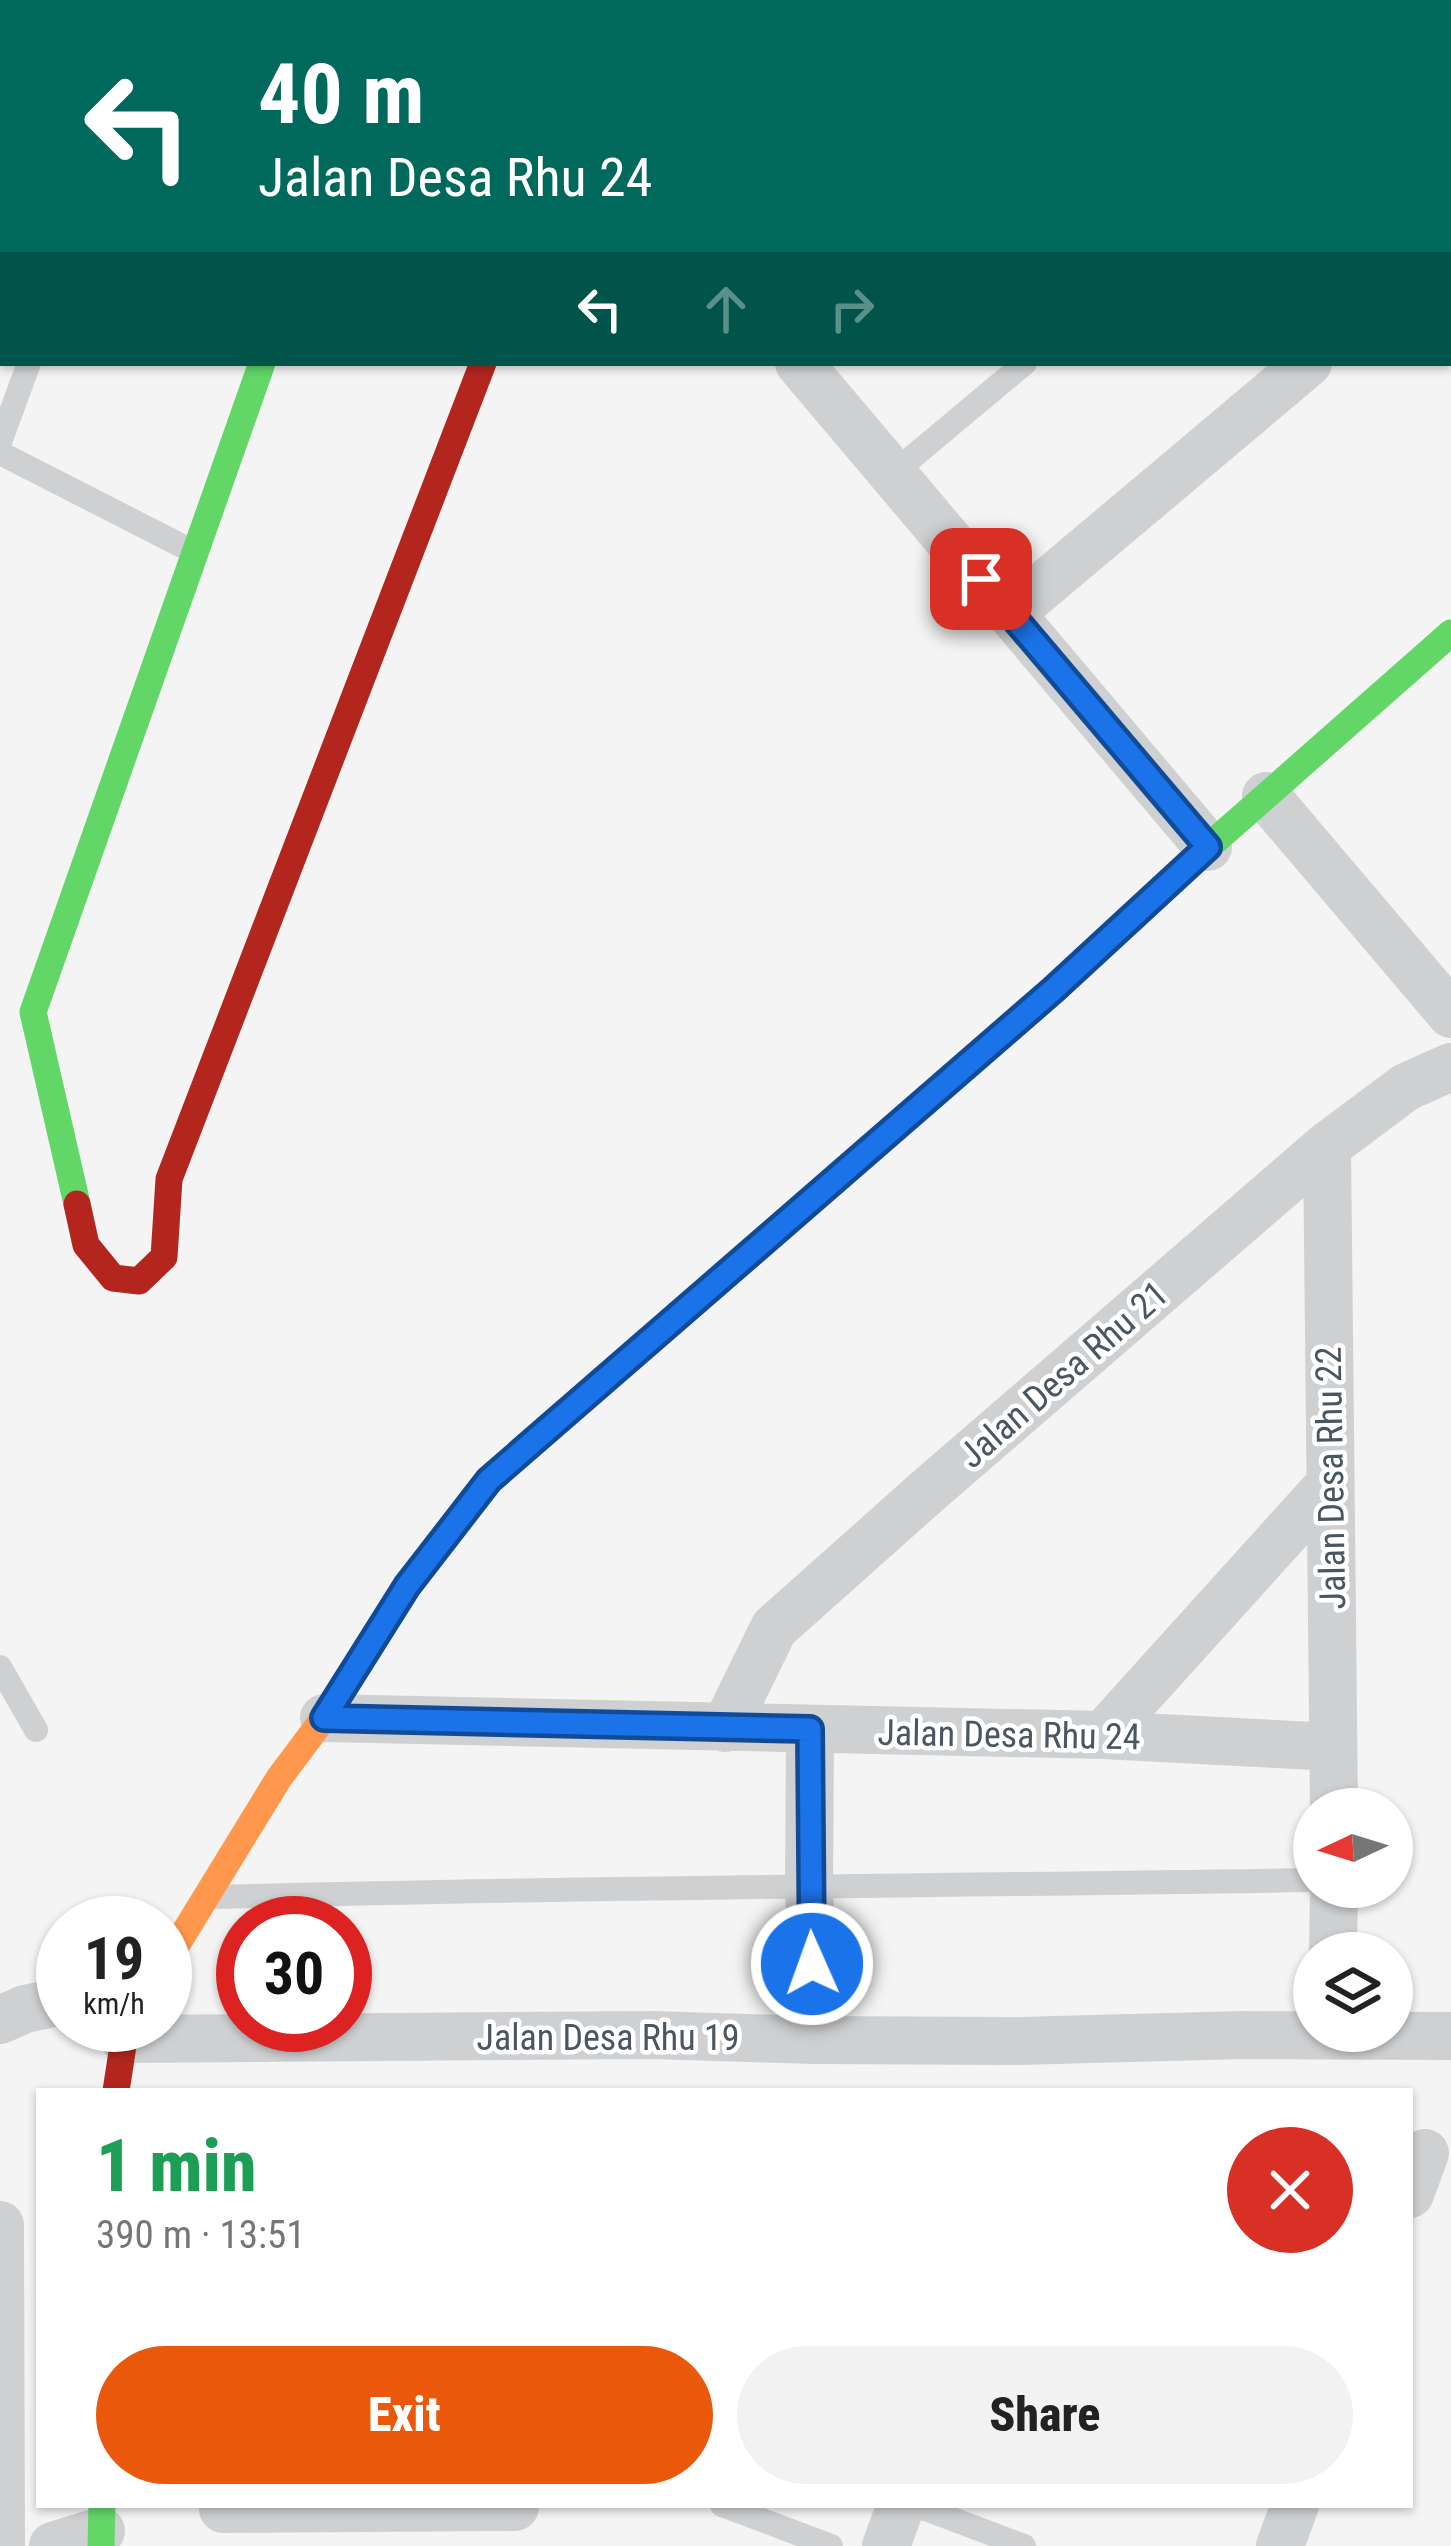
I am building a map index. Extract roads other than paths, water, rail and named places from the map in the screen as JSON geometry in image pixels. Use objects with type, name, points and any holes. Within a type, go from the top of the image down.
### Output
[{"type":"street","points":[[261,366],[33,1012],[86,1245],[113,1278],[140,1281],[164,1257],[169,1179],[482,366]]},
{"type":"street","points":[[801,366],[1208,847]]},
{"type":"street","points":[[1012,613],[1303,366]]},
{"type":"street","points":[[192,1919],[407,1586],[489,1480],[1053,990],[1451,633]]},
{"type":"street","points":[[1266,796],[1451,1013]]},
{"type":"street","name":"Jalan Desa Rhu 21","points":[[725,1728],[774,1628],[1327,1146],[1406,1088],[1451,1067]]},
{"type":"street","name":"Jalan Desa Rhu 22","points":[[1327,1146],[1334,1788]]},
{"type":"street","points":[[1103,1735],[1330,1484]]},
{"type":"street","name":"Jalan Desa Rhu 24","points":[[324,1718],[1103,1735],[1334,1747]]},
{"type":"street","points":[[810,1729],[815,2040]]},
{"type":"street","points":[[0,2020],[36,2006]]},
{"type":"street","name":"Jalan Desa Rhu 19","points":[[192,2032],[1018,2041],[1293,2033]]},
{"type":"street","name":"Jalan Desa Rhu 19","points":[[1413,2035],[1451,2036]]},
{"type":"street","points":[[117,2088],[124,2052]]},
{"type":"street","points":[[0,2225],[1,2546]]},
{"type":"street","points":[[886,2546],[900,2508]]},
{"type":"street","points":[[1280,2546],[1294,2508]]},
{"type":"street","points":[[223,2509],[511,2519]]},
{"type":"street","points":[[52,2546],[101,2528]]},
{"type":"lane","points":[[0,442],[27,366]]},
{"type":"lane","points":[[891,475],[1021,366]]},
{"type":"lane","points":[[0,453],[195,553]]},
{"type":"lane","points":[[0,1667],[35,1730]]},
{"type":"lane","points":[[205,1897],[512,1888],[1293,1880]]},
{"type":"lane","points":[[730,2508],[831,2546]]},
{"type":"lane","points":[[923,2508],[1024,2546]]}]
